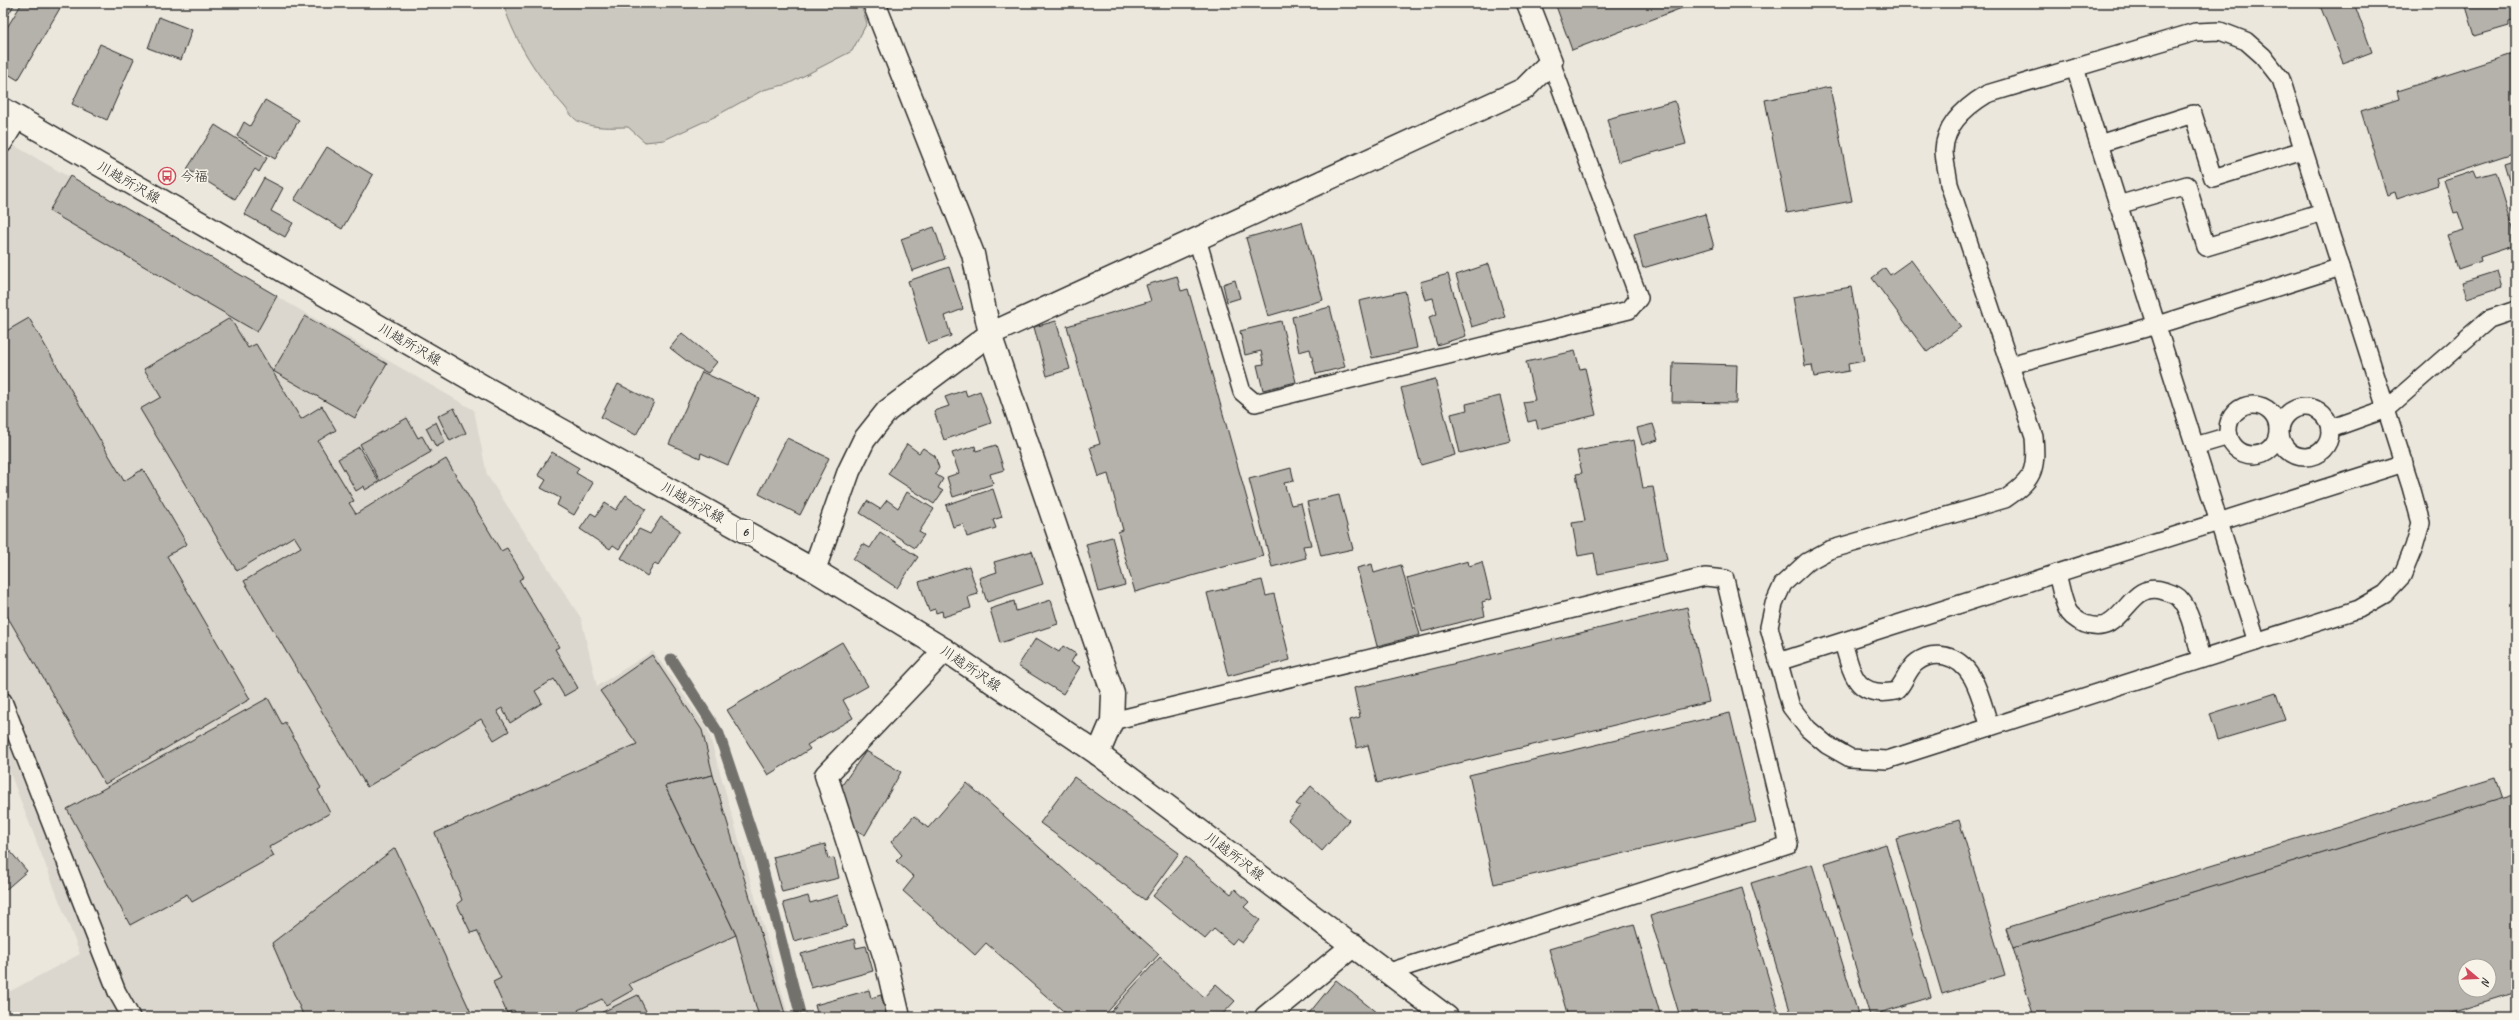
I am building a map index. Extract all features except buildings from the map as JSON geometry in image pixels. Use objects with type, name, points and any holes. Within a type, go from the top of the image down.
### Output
[{"type":"street","points":[[874,3],[973,254],[990,334],[1113,694],[1112,721],[1098,754]]},
{"type":"street","points":[[814,570],[849,471],[864,440],[887,411],[990,334],[1524,89],[1551,62],[1528,3]]},
{"type":"street","name":"川越所沢線","points":[[11,114],[479,384],[814,570],[945,650],[1098,754],[1354,945],[1447,1017]]},
{"type":"street","points":[[899,1017],[886,961],[826,775],[945,650]]},
{"type":"street","points":[[1266,1017],[1354,945]]},
{"type":"lane","points":[[2220,31],[2246,41],[2263,56],[2281,79],[2404,463],[2421,523],[2414,547],[2402,576],[2385,594],[2359,609],[1887,760],[1850,758],[1827,746],[1791,707],[1769,627],[1774,604],[1783,584],[1807,562],[1829,550],[2005,499],[2025,485],[2034,469],[2034,437],[1949,184],[1944,149],[1953,124],[1965,107],[1987,94],[2075,68],[2195,32],[2220,31]]},
{"type":"lane","points":[[1197,239],[1242,392],[1255,403],[1629,310],[1639,298],[1551,62]]},
{"type":"lane","points":[[2075,68],[2195,446],[2221,523],[2257,642]]},
{"type":"lane","points":[[3,144],[11,114]]},
{"type":"lane","points":[[2099,144],[2193,114],[2213,178],[2303,150]]},
{"type":"lane","points":[[2118,205],[2187,185],[2206,247],[2323,212]]},
{"type":"lane","points":[[2010,365],[2157,326],[2341,267]]},
{"type":"lane","points":[[2330,429],[2386,409],[2489,319],[2516,310]]},
{"type":"lane","points":[[2279,430],[2277,442],[2269,451],[2259,456],[2247,456],[2237,450],[2229,436],[2230,419],[2238,410],[2248,405],[2259,405],[2270,410],[2276,419],[2279,430],[2281,442],[2287,451],[2297,457],[2308,458],[2319,453],[2327,445],[2330,434],[2330,429],[2322,413],[2312,408],[2301,407],[2290,411],[2282,420],[2279,430]]},
{"type":"lane","points":[[2195,446],[2229,436]]},
{"type":"lane","points":[[1778,662],[2057,573],[2221,523],[2404,463]]},
{"type":"lane","points":[[2057,573],[2067,610],[2078,621],[2092,626],[2102,626],[2115,620],[2139,593],[2148,588],[2173,594],[2180,598],[2187,610],[2201,659]]},
{"type":"lane","points":[[1112,721],[1705,577],[1725,579],[1789,845],[1389,972]]},
{"type":"lane","points":[[1843,642],[1854,677],[1863,687],[1875,692],[1896,691],[1904,684],[1915,663],[1926,656],[1937,654],[1954,658],[1964,666],[1974,679],[1990,727]]},
{"type":"lane","points":[[3,702],[117,992],[131,1017]]},
{"type":"shaded area","points":[[503,3],[860,3],[867,23],[852,51],[788,84],[763,90],[714,117],[664,140],[645,142],[628,127],[592,126],[580,122],[574,118],[546,84],[528,58],[514,31]]},
{"type":"shaded area","points":[[3,139],[474,410],[487,475],[581,618],[597,686],[653,651],[708,730],[789,1017],[3,1017],[3,995],[80,954],[3,755]]},
{"type":"waterway","points":[[671,659],[719,734],[759,854],[801,1017]]},
{"type":"place","name":"今福","points":[[167,176]]}]
